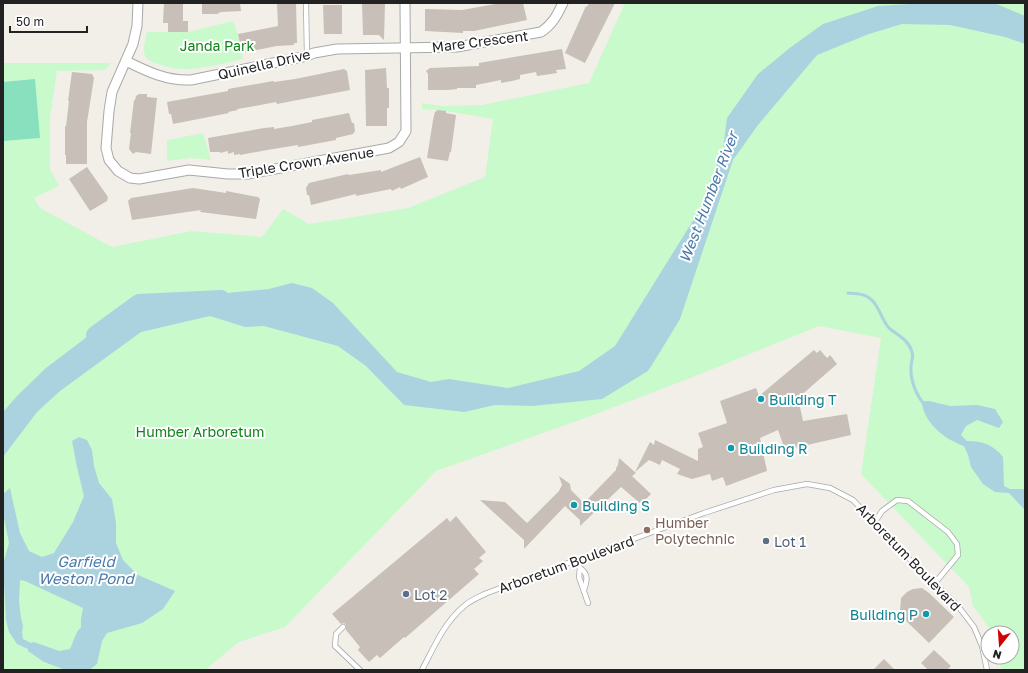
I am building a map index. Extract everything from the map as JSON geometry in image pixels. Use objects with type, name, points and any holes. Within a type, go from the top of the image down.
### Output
[{"type":"street","name":"Triple Crown Avenue","points":[[138,3],[137,26],[133,44],[112,92],[107,126],[106,148],[109,160],[118,171],[124,175],[139,179],[189,170],[228,174],[248,174],[389,148],[400,142],[406,131],[405,3]]},
{"type":"street","name":"Mare Crescent","points":[[405,49],[457,47],[535,34],[549,27],[556,19],[564,3]]},
{"type":"street","name":"Quinella Drive","points":[[126,61],[158,76],[176,80],[192,80],[337,49],[405,49]]},
{"type":"lane","points":[[306,3],[307,56]]},
{"type":"lane","name":"Arboretum Boulevard","points":[[422,670],[445,628],[461,608],[468,602],[487,593],[704,513],[774,490],[807,484],[830,488],[853,500],[916,566],[958,606],[974,626],[982,646],[987,670]]},
{"type":"lane","points":[[875,522],[882,511],[897,500],[908,501],[948,532],[957,544],[958,555],[935,583]]},
{"type":"lane","points":[[576,560],[580,568],[579,577],[588,603]]},
{"type":"lane","points":[[343,627],[336,634],[335,646],[360,670]]},
{"type":"green space","name":"Humber Arboretum","points":[[625,3],[1025,3],[1025,670],[1001,670],[1000,665],[1020,665],[1020,625],[987,625],[973,606],[969,587],[861,474],[881,338],[819,326],[693,377],[588,417],[436,471],[285,627],[239,642],[205,670],[3,670],[3,63],[111,63],[104,70],[57,71],[50,117],[50,169],[59,186],[34,198],[40,208],[112,247],[192,231],[262,237],[283,209],[309,224],[408,208],[485,177],[493,119],[446,111],[422,109],[422,103],[441,106],[482,105],[589,83]]},
{"type":"green space","name":"Janda Park","points":[[233,21],[238,34],[243,59],[200,68],[179,69],[155,63],[145,56],[144,47],[147,32],[188,32]]},
{"type":"green space","points":[[35,79],[40,138],[3,141],[3,82]]},
{"type":"green space","points":[[203,133],[211,160],[191,158],[167,161],[167,140]]},
{"type":"water","points":[[925,3],[994,3],[1025,16],[1025,44],[1005,37],[950,25],[902,24],[869,34],[817,55],[758,125],[733,160],[680,319],[660,352],[648,371],[602,399],[532,406],[495,405],[464,412],[404,405],[366,366],[338,346],[264,326],[245,327],[210,316],[141,332],[60,391],[37,412],[3,457],[3,412],[46,368],[104,324],[170,300],[197,300],[216,294],[269,289],[292,283],[312,288],[333,303],[397,372],[431,382],[449,379],[508,388],[579,371],[615,346],[699,211],[723,149],[727,118],[758,74],[791,47],[823,24],[878,6]]},
{"type":"water","points":[[925,401],[950,406],[977,405],[995,409],[1003,422],[999,428],[977,420],[966,426],[961,435],[967,441],[988,444],[996,449],[1003,457],[1004,486],[1010,489],[1025,489],[1025,510],[1009,493],[995,492],[983,484],[971,467],[964,446],[950,440],[937,430],[927,418],[922,404]]},
{"type":"water","name":"Garfield Weston Pond","points":[[79,437],[87,440],[92,450],[94,466],[99,483],[112,499],[116,523],[116,543],[123,560],[138,575],[175,591],[163,609],[142,623],[107,633],[102,641],[97,664],[89,670],[66,670],[44,662],[28,651],[28,649],[17,644],[9,632],[6,620],[3,564],[9,543],[3,513],[3,494],[10,488],[20,533],[29,551],[42,557],[54,553],[73,522],[84,496],[72,441]],"holes":[[[20,580],[83,608],[81,627],[77,632],[70,649],[59,651],[34,642],[31,643],[23,639],[23,626],[19,601]]]},
{"type":"building","points":[[164,3],[183,3],[183,21],[188,21],[188,32],[168,32],[168,23],[163,23]]},
{"type":"building","points":[[202,3],[240,3],[241,11],[222,12],[218,14],[202,14]]},
{"type":"building","points":[[277,3],[296,3],[297,43],[294,43],[294,45],[277,46],[242,53],[238,34],[278,26]]},
{"type":"building","points":[[362,3],[385,3],[384,40],[379,35],[363,35]]},
{"type":"building","points":[[501,3],[523,3],[527,20],[474,31],[463,31],[463,33],[425,31],[425,9],[462,10]]},
{"type":"building","points":[[589,3],[615,3],[585,63],[565,53],[586,6],[587,7]]},
{"type":"building","points":[[323,5],[342,5],[342,34],[324,34]]},
{"type":"building","points":[[562,49],[566,69],[556,70],[557,73],[537,76],[536,72],[520,75],[520,79],[512,81],[501,83],[501,80],[476,85],[476,88],[428,90],[428,74],[426,71],[430,68],[479,66],[479,63]]},
{"type":"building","points":[[386,68],[387,88],[389,88],[387,126],[366,126],[365,70]]},
{"type":"building","points":[[344,69],[347,71],[350,90],[277,104],[276,102],[237,109],[238,110],[228,112],[229,113],[173,124],[171,114],[169,114],[167,102],[228,91],[228,89],[273,81],[295,79]]},
{"type":"building","points":[[72,72],[92,74],[94,78],[87,122],[87,164],[66,164],[65,126]]},
{"type":"building","points":[[139,94],[147,94],[147,97],[157,98],[151,154],[136,152],[133,154],[129,149],[134,100]]},
{"type":"building","points":[[438,110],[456,115],[451,152],[448,161],[427,158],[433,120],[435,112]]},
{"type":"building","points":[[349,113],[352,123],[354,123],[355,131],[353,134],[336,138],[336,140],[240,155],[234,155],[234,152],[228,154],[228,151],[220,153],[210,152],[208,138],[264,128],[274,127],[274,129],[292,126],[312,122],[312,120]]},
{"type":"building","points":[[420,157],[428,177],[401,189],[400,187],[392,191],[391,189],[356,196],[356,194],[311,205],[309,195],[307,195],[306,188],[309,183],[348,174],[381,170],[381,172]]},
{"type":"building","points":[[87,167],[108,197],[107,201],[90,211],[69,179]]},
{"type":"building","points":[[193,188],[226,193],[226,191],[258,197],[260,199],[256,219],[200,212],[201,210],[132,220],[128,201],[131,198]]},
{"type":"building","points":[[814,350],[817,353],[820,350],[827,358],[830,355],[837,364],[798,398],[803,421],[847,414],[851,435],[785,450],[778,430],[760,438],[767,471],[726,486],[723,477],[712,481],[710,474],[692,479],[677,474],[680,469],[662,460],[660,465],[649,460],[635,472],[650,442],[654,445],[655,440],[698,461],[698,449],[703,447],[698,433],[727,423],[720,401],[756,388],[759,396]]},
{"type":"building","name":"Building S","points":[[619,458],[636,473],[632,476],[651,494],[641,504],[621,487],[580,526],[580,520],[565,506],[524,549],[524,540],[480,500],[505,502],[527,523],[559,491],[562,485],[559,476],[570,484],[571,490],[584,503],[616,470]]},
{"type":"building","name":"Lot 2","points":[[456,516],[486,552],[479,558],[483,561],[474,569],[479,574],[380,658],[377,655],[369,662],[358,650],[360,647],[346,630],[346,625],[344,623],[341,624],[332,614],[447,518],[450,522]]},
{"type":"building","name":"Building P","points":[[922,588],[954,617],[929,643],[902,617],[900,611],[901,598],[913,589]]},
{"type":"building","points":[[934,650],[951,666],[947,670],[928,670],[921,663]]},
{"type":"building","points":[[884,659],[895,670],[873,670]]},
{"type":"waterway","points":[[848,293],[862,294],[874,302],[889,328],[908,344],[913,354],[911,372],[914,387],[924,404]]},
{"type":"waterway","name":"West Humber River","points":[[95,335],[139,303],[221,299]]},
{"type":"place","name":"Building T","points":[[761,399]]},
{"type":"place","name":"Building R","points":[[731,448]]},
{"type":"place","name":"Building S","points":[[574,505]]},
{"type":"place","name":"Humber Polytechnic","points":[[647,530]]},
{"type":"place","name":"Lot 1","points":[[766,541]]},
{"type":"place","name":"Lot 2","points":[[406,594]]},
{"type":"place","name":"Building P","points":[[926,614]]}]
